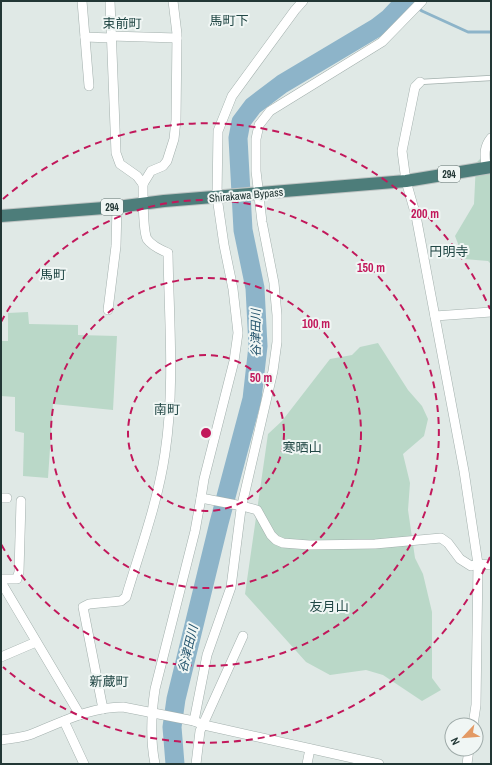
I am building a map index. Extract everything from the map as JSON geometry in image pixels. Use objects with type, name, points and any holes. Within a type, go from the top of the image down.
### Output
[{"type":"highway","name":"Shirakawa Bypass","points":[[1,216],[117,207],[406,180],[489,167]]},
{"type":"street","points":[[82,1],[90,86]]},
{"type":"street","points":[[110,1],[116,152],[120,164],[137,176],[143,184]]},
{"type":"street","points":[[103,709],[83,607],[89,604],[121,601],[125,599],[154,504],[165,454],[170,392],[168,254],[152,244],[146,238],[143,184],[147,175],[151,171],[163,166],[167,161],[174,139],[176,120],[177,38],[173,1]]},
{"type":"street","points":[[155,764],[151,744],[155,689],[195,531],[202,498],[204,479],[234,361],[238,333],[233,289],[224,245],[220,197],[218,131],[232,96],[303,1]]},
{"type":"street","points":[[192,721],[207,655],[231,587],[238,525],[238,505],[273,371],[277,342],[277,315],[274,283],[257,194],[256,139],[259,125],[270,111],[382,42],[422,1]]},
{"type":"street","points":[[85,37],[177,38]]},
{"type":"street","points":[[420,82],[415,88],[402,150],[406,180],[416,216],[464,471],[478,564],[476,705],[474,717]]},
{"type":"street","points":[[489,167],[484,152],[486,144],[491,138]]},
{"type":"street","points":[[108,310],[116,246],[117,207]]},
{"type":"street","points":[[435,316],[491,312]]},
{"type":"street","points":[[202,498],[257,510],[271,535],[276,540],[283,543],[309,545],[375,544],[441,538],[448,543],[460,558],[471,566],[478,564],[491,565]]},
{"type":"street","points":[[21,501],[18,579],[1,581],[80,715]]},
{"type":"street","points":[[196,764],[200,731],[244,636]]},
{"type":"street","points":[[1,657],[36,642]]},
{"type":"street","points":[[1,740],[30,735],[80,715],[103,709],[123,707],[192,721],[380,764]]},
{"type":"street","points":[[64,721],[84,764]]},
{"type":"street","points":[[307,764],[310,749]]},
{"type":"lane","points":[[420,82],[491,78]]},
{"type":"green space","points":[[491,148],[491,264],[488,261],[464,259],[455,236],[474,204],[476,163]]},
{"type":"green space","points":[[28,312],[29,324],[78,325],[78,335],[117,336],[113,410],[53,404],[48,478],[23,476],[24,433],[15,431],[15,397],[1,396],[1,341],[8,341],[8,313]]},
{"type":"green space","points":[[378,343],[408,390],[422,406],[428,419],[424,436],[403,454],[410,483],[408,510],[415,558],[423,574],[432,612],[432,678],[441,690],[422,701],[383,675],[366,670],[330,675],[306,662],[245,594],[268,434],[282,421],[330,359],[352,355],[360,347]]},
{"type":"waterway","name":"谷津田川","points":[[175,764],[172,727],[176,699],[219,523],[252,399],[258,346],[255,288],[243,230],[238,138],[241,122],[253,106],[282,84],[376,28],[389,18],[405,1]]},
{"type":"waterway","name":"谷津田川","points":[[408,1],[422,11],[468,32],[491,32]]},
{"type":"district","name":"馬町下","points":[[229,20]]},
{"type":"district","name":"束前町","points":[[122,23]]},
{"type":"district","name":"円明寺","points":[[449,251]]},
{"type":"district","name":"馬町","points":[[53,274]]},
{"type":"district","name":"南町","points":[[167,409]]},
{"type":"district","name":"寒晒山","points":[[302,447]]},
{"type":"district","name":"友月山","points":[[329,606]]},
{"type":"district","name":"新蔵町","points":[[109,681]]}]
